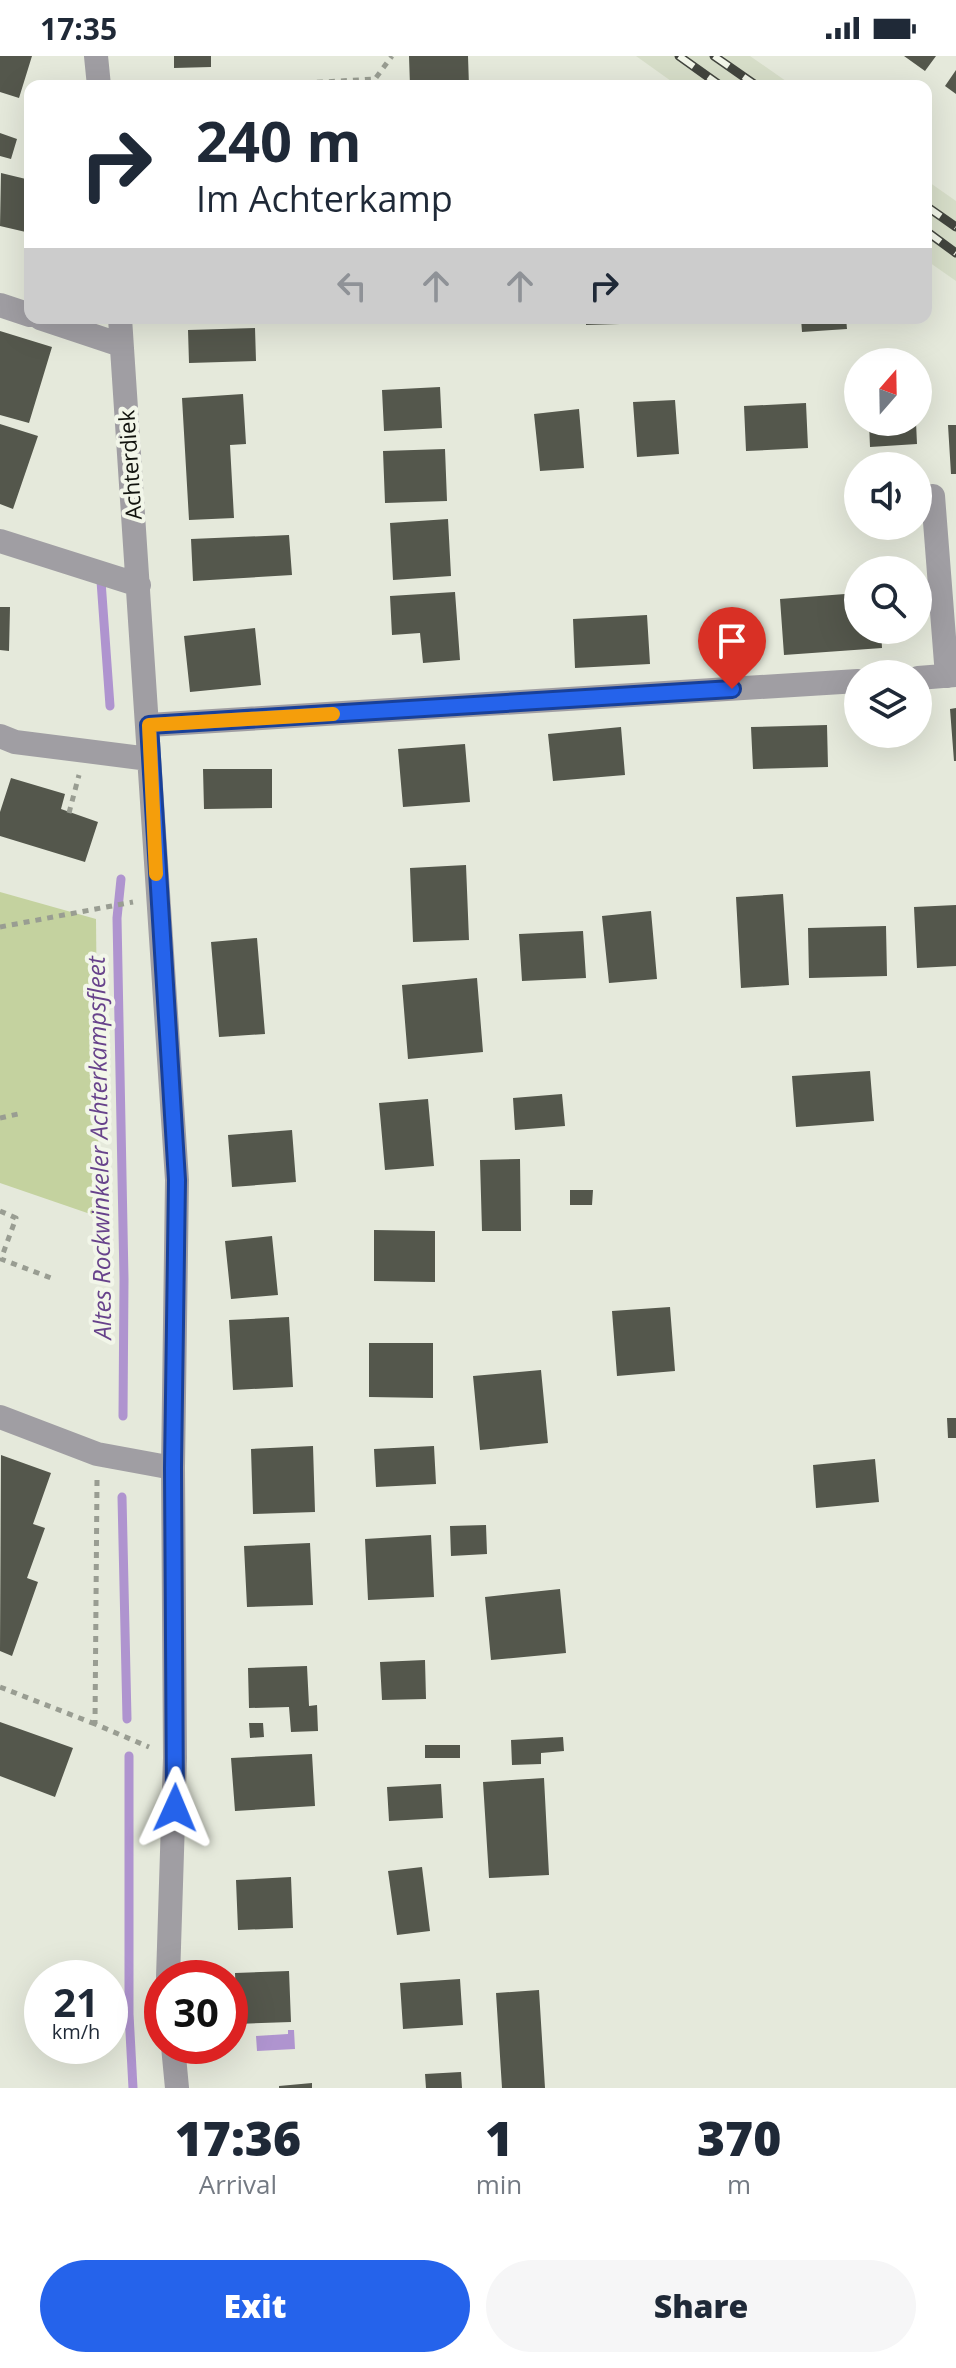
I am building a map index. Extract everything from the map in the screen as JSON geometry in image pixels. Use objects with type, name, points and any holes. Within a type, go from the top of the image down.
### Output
[{"type":"street","points":[[96,56],[98,80]]},
{"type":"street","points":[[0,305],[24,313]]},
{"type":"street","points":[[58,324],[121,345]]},
{"type":"street","name":"Achterdiek","points":[[120,324],[177,1180],[173,1468],[175,1758],[169,1960]]},
{"type":"street","points":[[932,677],[952,675],[933,496]]},
{"type":"street","points":[[0,541],[139,585]]},
{"type":"street","points":[[149,725],[844,682]]},
{"type":"street","points":[[0,736],[15,742],[149,759]]},
{"type":"street","points":[[0,1417],[97,1454],[173,1468]]},
{"type":"street","points":[[175,2064],[177,2088]]},
{"type":"path","points":[[358,80],[375,79],[392,56]]},
{"type":"path","points":[[69,813],[85,751]]},
{"type":"path","points":[[0,927],[137,901]]},
{"type":"path","points":[[0,1118],[18,1114]]},
{"type":"path","points":[[0,1211],[16,1218],[1,1259],[51,1278]]},
{"type":"path","points":[[95,1724],[97,1454]]},
{"type":"path","points":[[0,1687],[175,1758]]},
{"type":"shaded area","points":[[636,56],[750,56],[784,80],[670,80]]},
{"type":"shaded area","points":[[932,184],[956,201],[956,281],[932,264]]},
{"type":"shaded area","points":[[288,2030],[294,2030],[295,2049],[257,2051],[256,2036],[288,2034]]},
{"type":"green space","points":[[0,892],[96,919],[99,1217],[0,1183]]},
{"type":"building","points":[[0,56],[32,56],[19,98],[0,92]]},
{"type":"building","points":[[174,56],[211,56],[211,67],[174,68]]},
{"type":"building","points":[[409,56],[468,56],[469,80],[410,80]]},
{"type":"building","points":[[904,56],[936,56],[925,71]]},
{"type":"building","points":[[956,70],[956,94],[945,86]]},
{"type":"building","points":[[0,133],[17,139],[11,159],[0,156]]},
{"type":"building","points":[[1,173],[24,179],[24,232],[0,226]]},
{"type":"building","points":[[801,324],[847,324],[847,329],[802,332]]},
{"type":"building","points":[[255,328],[256,361],[189,363],[188,330]]},
{"type":"building","points":[[0,331],[52,347],[29,423],[0,415]]},
{"type":"building","points":[[440,387],[442,428],[384,431],[382,390]]},
{"type":"building","points":[[243,394],[246,444],[230,445],[234,518],[189,520],[182,398]]},
{"type":"building","points":[[675,400],[679,454],[637,457],[633,402]]},
{"type":"building","points":[[806,403],[808,448],[746,451],[744,406]]},
{"type":"building","points":[[579,409],[584,468],[540,471],[534,414]]},
{"type":"building","points":[[0,424],[38,436],[13,509],[0,504]]},
{"type":"building","points":[[948,425],[956,425],[956,474],[951,474]]},
{"type":"building","points":[[870,436],[917,436],[917,444],[870,447]]},
{"type":"building","points":[[445,449],[447,501],[385,503],[383,451]]},
{"type":"building","points":[[448,519],[451,576],[393,580],[390,523]]},
{"type":"building","points":[[289,535],[292,575],[193,581],[191,539]]},
{"type":"building","points":[[455,592],[460,660],[423,663],[420,633],[392,635],[390,596]]},
{"type":"building","points":[[844,594],[844,644],[882,644],[882,648],[784,655],[780,599]]},
{"type":"building","points":[[0,607],[10,607],[9,651],[0,650]]},
{"type":"building","points":[[647,615],[650,664],[575,668],[573,619]]},
{"type":"building","points":[[255,628],[261,685],[190,692],[184,636]]},
{"type":"building","points":[[956,708],[956,761],[954,761],[950,709]]},
{"type":"building","points":[[827,725],[828,767],[753,769],[751,727]]},
{"type":"building","points":[[621,727],[625,775],[553,781],[548,734]]},
{"type":"building","points":[[465,744],[470,802],[403,807],[398,749]]},
{"type":"building","points":[[203,769],[272,769],[272,808],[204,809]]},
{"type":"building","points":[[11,778],[65,794],[61,809],[98,822],[85,862],[0,836],[0,812]]},
{"type":"building","points":[[466,865],[469,940],[413,942],[410,868]]},
{"type":"building","points":[[783,894],[789,985],[741,988],[736,897]]},
{"type":"building","points":[[956,905],[956,966],[917,968],[914,907]]},
{"type":"building","points":[[651,911],[657,979],[609,983],[602,916]]},
{"type":"building","points":[[886,926],[887,976],[809,978],[808,928]]},
{"type":"building","points":[[583,931],[586,978],[522,981],[519,934]]},
{"type":"building","points":[[257,938],[265,1034],[219,1037],[211,942]]},
{"type":"building","points":[[477,978],[483,1052],[408,1059],[402,985]]},
{"type":"building","points":[[870,1071],[874,1121],[796,1127],[792,1076]]},
{"type":"building","points":[[562,1094],[565,1126],[515,1130],[513,1098]]},
{"type":"building","points":[[428,1099],[434,1166],[385,1170],[379,1103]]},
{"type":"building","points":[[292,1130],[296,1182],[232,1187],[228,1135]]},
{"type":"building","points":[[520,1159],[521,1231],[482,1231],[480,1160]]},
{"type":"building","points":[[570,1190],[593,1190],[592,1205],[570,1205]]},
{"type":"building","points":[[374,1230],[435,1231],[435,1282],[374,1281]]},
{"type":"building","points":[[272,1236],[278,1295],[231,1299],[225,1241]]},
{"type":"building","points":[[670,1307],[675,1371],[617,1376],[612,1311]]},
{"type":"building","points":[[289,1317],[293,1387],[233,1390],[229,1320]]},
{"type":"building","points":[[369,1343],[433,1343],[433,1398],[369,1397]]},
{"type":"building","points":[[541,1370],[548,1443],[480,1450],[473,1376]]},
{"type":"building","points":[[947,1418],[956,1418],[956,1438],[948,1438]]},
{"type":"building","points":[[313,1446],[315,1512],[253,1514],[251,1449]]},
{"type":"building","points":[[434,1446],[436,1484],[376,1487],[374,1449]]},
{"type":"building","points":[[1,1455],[51,1473],[33,1524],[45,1528],[27,1578],[38,1582],[12,1656],[0,1651]]},
{"type":"building","points":[[875,1459],[879,1502],[816,1508],[813,1465]]},
{"type":"building","points":[[486,1525],[487,1554],[451,1556],[450,1526]]},
{"type":"building","points":[[431,1535],[434,1597],[368,1600],[365,1539]]},
{"type":"building","points":[[310,1543],[313,1605],[247,1607],[244,1546]]},
{"type":"building","points":[[560,1589],[566,1653],[491,1660],[485,1597]]},
{"type":"building","points":[[425,1660],[426,1699],[382,1700],[380,1662]]},
{"type":"building","points":[[307,1666],[309,1706],[317,1705],[318,1731],[291,1732],[289,1707],[249,1708],[248,1668]]},
{"type":"building","points":[[0,1722],[73,1748],[55,1797],[0,1776]]},
{"type":"building","points":[[249,1723],[263,1723],[264,1737],[250,1738]]},
{"type":"building","points":[[563,1737],[564,1751],[541,1753],[541,1764],[512,1765],[511,1740]]},
{"type":"building","points":[[425,1745],[460,1745],[460,1758],[425,1758]]},
{"type":"building","points":[[312,1754],[315,1806],[235,1811],[231,1758]]},
{"type":"building","points":[[544,1778],[549,1875],[489,1878],[483,1782]]},
{"type":"building","points":[[441,1784],[443,1818],[389,1821],[387,1787]]},
{"type":"building","points":[[422,1867],[430,1931],[397,1935],[388,1871]]},
{"type":"building","points":[[291,1877],[293,1928],[238,1930],[236,1880]]},
{"type":"building","points":[[289,1971],[291,2022],[248,2024],[248,1973]]},
{"type":"building","points":[[460,1979],[463,2025],[403,2029],[400,1983]]},
{"type":"building","points":[[539,1990],[545,2088],[502,2088],[496,1993]]},
{"type":"building","points":[[461,2072],[462,2088],[426,2088],[425,2074]]},
{"type":"building","points":[[312,2083],[312,2088],[279,2088],[279,2086]]},
{"type":"waterway","name":"Altes Rockwinkeler Achterkampsfleet","points":[[101,581],[110,706]]},
{"type":"waterway","name":"Altes Rockwinkeler Achterkampsfleet","points":[[121,879],[117,918],[124,1279],[123,1416]]},
{"type":"waterway","name":"Altes Rockwinkeler Achterkampsfleet","points":[[122,1497],[127,1719]]},
{"type":"waterway","name":"Altes Rockwinkeler Achterkampsfleet","points":[[129,1756],[129,2014],[133,2088]]},
{"type":"railway","points":[[679,56],[713,80]]},
{"type":"railway","points":[[714,56],[748,80]]},
{"type":"railway","points":[[932,210],[956,227]]},
{"type":"railway","points":[[932,235],[956,253]]},
{"type":"slow traffic","points":[[156,874],[149,725],[333,714]]},
{"type":"route","points":[[175,1808],[173,1468],[177,1180],[157,898],[149,725],[732,689]]}]
